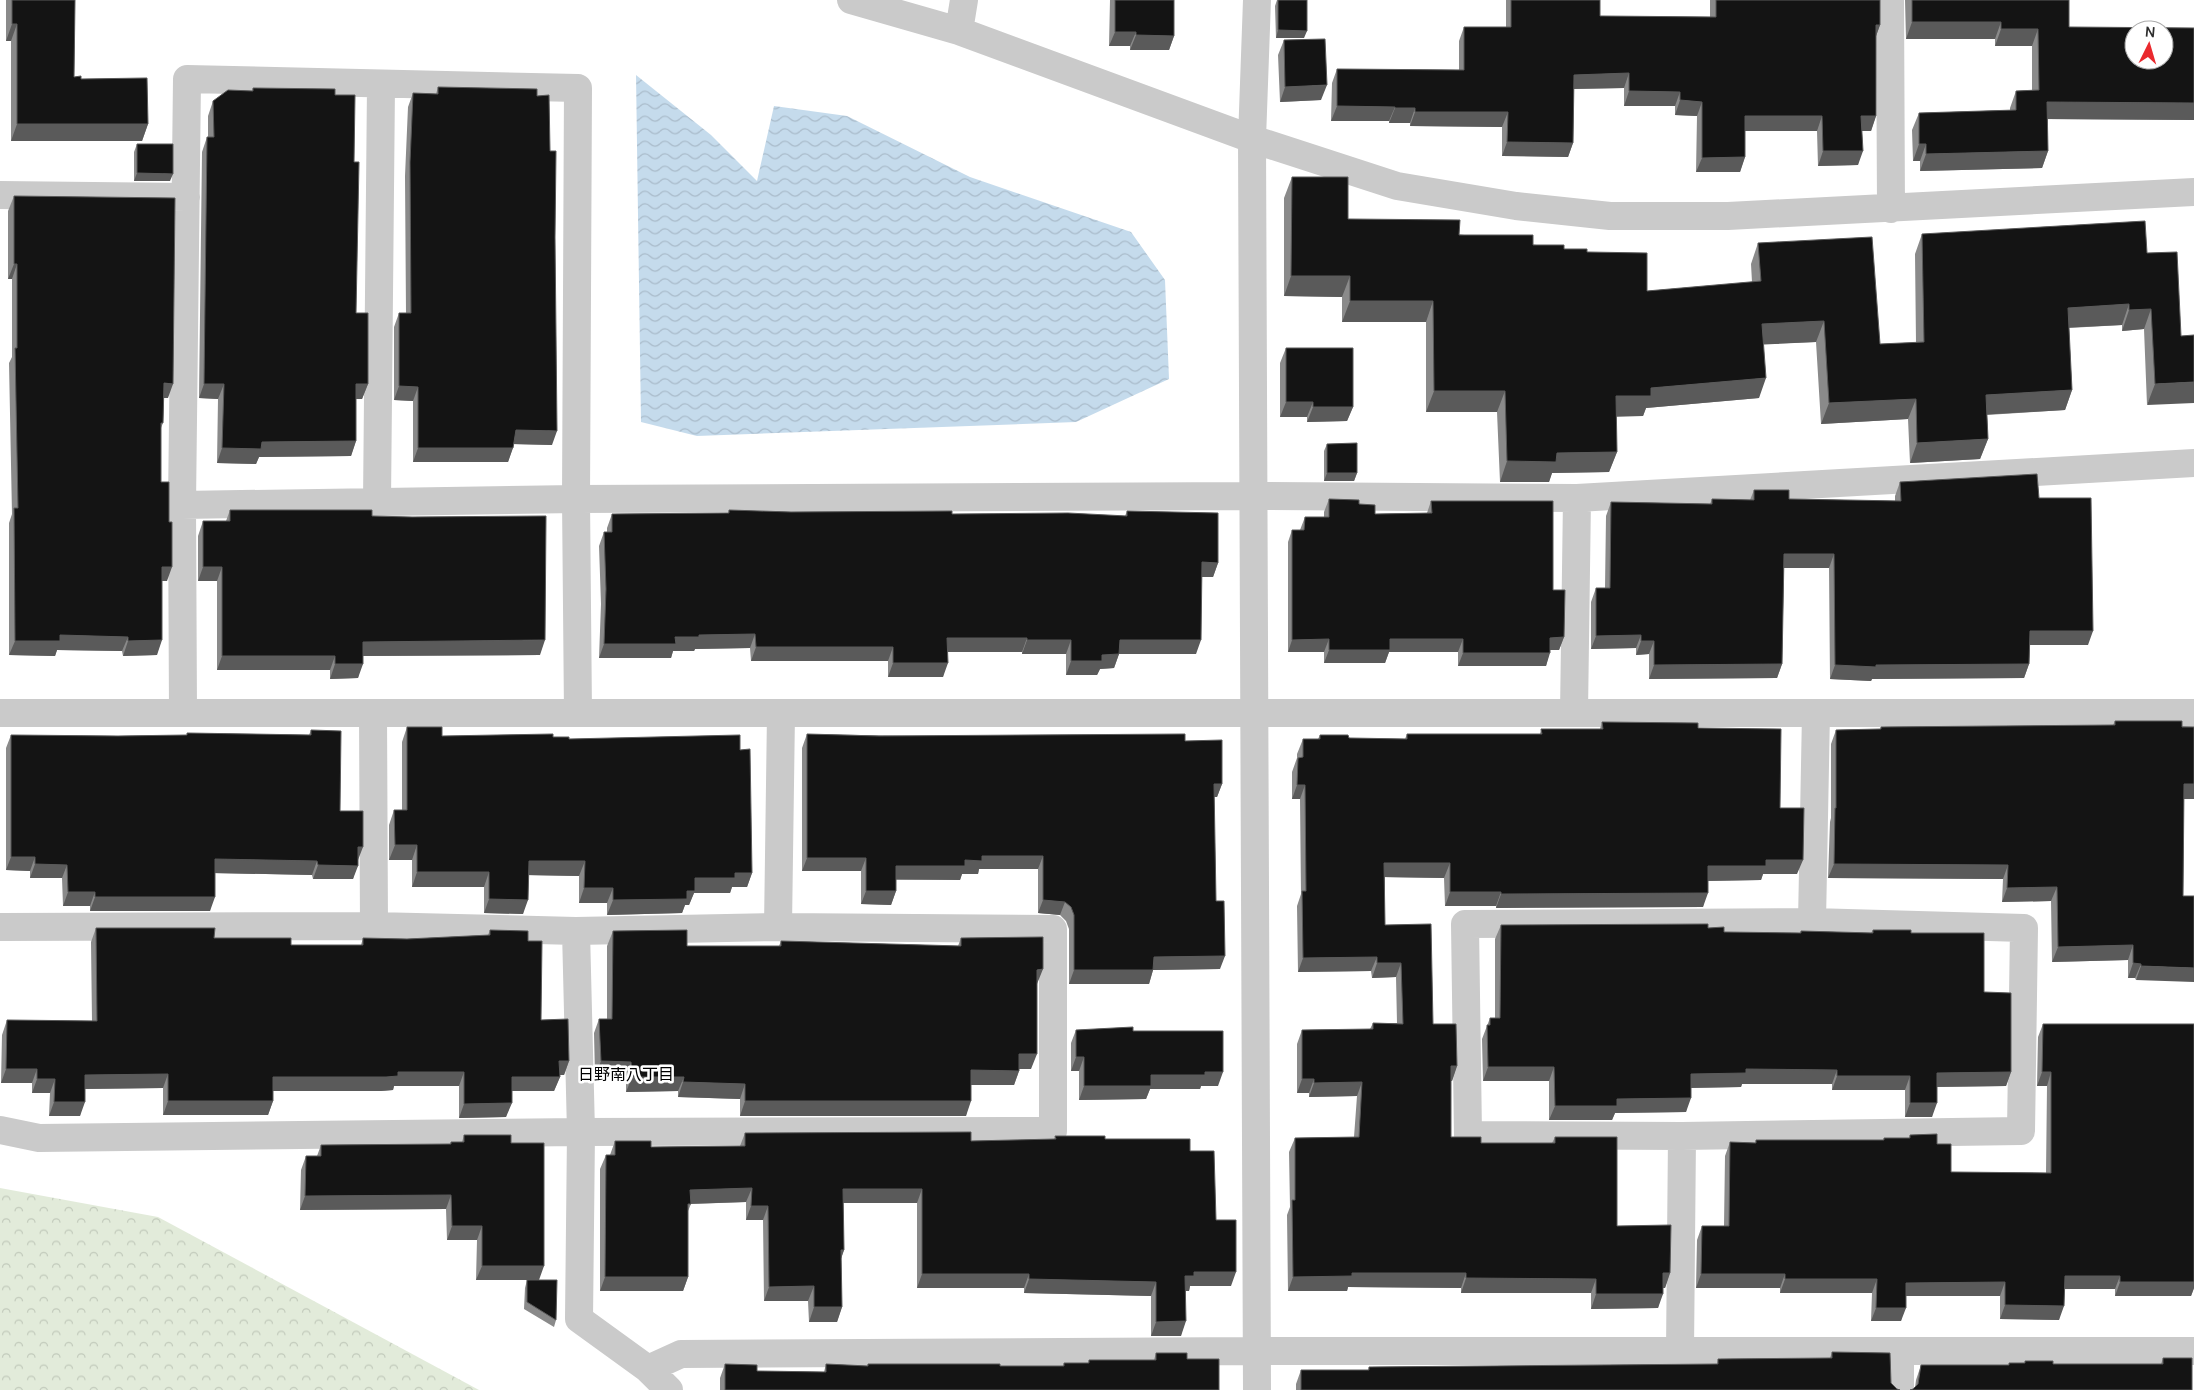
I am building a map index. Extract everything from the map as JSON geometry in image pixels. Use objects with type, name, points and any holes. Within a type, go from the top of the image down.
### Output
[{"type":"street","points":[[851,0],[960,31],[1252,140],[1397,186],[1516,206],[1610,216],[1728,216],[2194,192]]},
{"type":"street","points":[[960,31],[964,0]]},
{"type":"street","points":[[1256,0],[1252,140],[1257,1390]]},
{"type":"street","points":[[1890,0],[1891,209]]},
{"type":"street","points":[[183,713],[182,505],[188,79],[578,88],[576,499],[578,713]]},
{"type":"street","points":[[377,502],[380,84]]},
{"type":"street","points":[[0,195],[186,197]]},
{"type":"street","points":[[182,505],[576,499],[1254,496],[1577,498],[2194,463]]},
{"type":"street","points":[[1574,713],[1577,498]]},
{"type":"street","points":[[0,713],[2194,713]]},
{"type":"street","points":[[374,713],[374,926]]},
{"type":"street","points":[[778,927],[780,713]]},
{"type":"street","points":[[1812,922],[1816,713]]},
{"type":"street","points":[[1812,922],[2024,928],[2021,1131],[1682,1136],[1468,1135],[1465,924],[1812,922]]},
{"type":"street","points":[[0,927],[374,926],[576,931],[778,927],[1053,929],[1053,1131],[581,1132],[39,1138],[0,1130]]},
{"type":"street","points":[[576,931],[581,1132],[579,1319],[648,1369],[669,1390]]},
{"type":"street","points":[[1680,1351],[1682,1136]]},
{"type":"street","points":[[648,1369],[681,1354],[1257,1351],[2194,1351]]},
{"type":"street","points":[[1900,1351],[1900,1390]]},
{"type":"green space","points":[[0,1188],[158,1217],[479,1390],[0,1390]]},
{"type":"water","points":[[636,75],[711,135],[757,181],[774,106],[847,116],[970,177],[1131,232],[1165,280],[1169,379],[1076,422],[697,436],[641,422]]},
{"type":"building","points":[[12,0],[75,0],[74,77],[81,76],[81,79],[147,78],[148,124],[17,124],[17,24],[12,24]]},
{"type":"building","points":[[1115,0],[1174,0],[1174,36],[1136,35],[1136,32],[1115,32]]},
{"type":"building","points":[[1278,0],[1307,0],[1307,31],[1278,30]]},
{"type":"building","points":[[1511,0],[1600,0],[1600,16],[1716,17],[1716,0],[1880,0],[1880,25],[1876,25],[1876,116],[1861,116],[1863,151],[1823,151],[1822,116],[1745,116],[1745,157],[1702,158],[1702,102],[1680,100],[1680,92],[1629,91],[1629,73],[1574,75],[1573,143],[1507,142],[1508,112],[1415,112],[1415,108],[1337,106],[1337,69],[1464,70],[1464,27],[1511,27]]},
{"type":"building","points":[[1912,0],[2069,0],[2069,27],[2124,27],[2124,70],[2174,70],[2174,28],[2194,28],[2194,103],[2047,102],[2048,151],[1926,154],[1926,144],[1919,144],[1919,113],[2016,110],[2016,91],[2039,90],[2038,29],[2001,29],[2001,22],[1912,22]]},
{"type":"building","points":[[1325,39],[1327,85],[1285,87],[1284,40]]},
{"type":"building","points":[[438,87],[537,89],[537,96],[549,95],[550,151],[556,151],[557,431],[516,430],[513,448],[418,448],[418,387],[399,386],[399,313],[411,313],[410,162],[413,93],[438,94]]},
{"type":"building","points":[[253,88],[335,89],[335,95],[355,95],[354,162],[359,162],[356,313],[368,313],[368,384],[356,384],[356,441],[262,442],[261,449],[222,448],[224,384],[204,384],[207,137],[214,137],[213,101],[228,90],[253,91]]},
{"type":"building","points":[[137,144],[173,144],[173,174],[137,173]]},
{"type":"building","points":[[1292,177],[1348,177],[1348,219],[1460,220],[1459,235],[1533,235],[1533,245],[1564,245],[1564,249],[1587,249],[1587,252],[1647,253],[1647,291],[1761,281],[1758,243],[1872,237],[1880,344],[1924,342],[1922,234],[2145,221],[2147,253],[2177,252],[2181,336],[2194,335],[2194,382],[2155,384],[2151,309],[2129,310],[2129,304],[2068,308],[2072,390],[1986,395],[1988,439],[1917,443],[1916,399],[1829,403],[1824,321],[1762,324],[1766,378],[1651,388],[1651,396],[1616,396],[1617,452],[1557,453],[1556,462],[1507,461],[1505,391],[1434,391],[1433,301],[1350,301],[1350,276],[1291,276]]},
{"type":"building","points":[[14,196],[175,198],[173,384],[164,383],[163,423],[161,423],[161,482],[169,482],[169,522],[172,522],[172,567],[162,567],[162,640],[128,641],[128,637],[60,635],[60,641],[15,641],[14,508],[18,508],[15,348],[17,348],[17,264],[14,264]]},
{"type":"building","points":[[1286,348],[1353,348],[1353,407],[1313,407],[1313,402],[1286,402]]},
{"type":"building","points":[[1357,443],[1357,473],[1327,473],[1327,444]]},
{"type":"building","points":[[2037,474],[2039,498],[2091,498],[2093,631],[2030,631],[2029,664],[1876,665],[1876,667],[1835,665],[1834,554],[1784,554],[1782,664],[1654,665],[1654,641],[1641,641],[1641,635],[1596,636],[1596,588],[1610,588],[1611,502],[1712,504],[1712,499],[1754,500],[1754,490],[1789,490],[1789,499],[1901,501],[1900,482]]},
{"type":"building","points":[[1329,499],[1359,500],[1359,504],[1375,505],[1375,514],[1432,513],[1431,501],[1553,501],[1553,590],[1565,590],[1564,637],[1550,638],[1550,653],[1463,653],[1463,639],[1390,639],[1390,650],[1329,650],[1329,639],[1292,640],[1292,530],[1304,530],[1305,517],[1329,517]]},
{"type":"building","points":[[230,510],[372,510],[372,516],[412,517],[546,516],[545,640],[363,642],[363,664],[335,664],[335,656],[222,656],[222,567],[203,567],[203,521],[230,521]]},
{"type":"building","points":[[729,510],[791,512],[952,511],[952,514],[1068,513],[1127,516],[1127,511],[1218,513],[1218,563],[1202,562],[1201,640],[1120,640],[1119,654],[1102,655],[1102,661],[1071,661],[1071,640],[1027,640],[1027,638],[947,638],[948,663],[893,663],[893,647],[756,647],[755,634],[675,637],[676,644],[604,644],[606,589],[604,532],[612,532],[612,514],[729,513]]},
{"type":"building","points":[[2115,721],[2182,721],[2182,727],[2194,727],[2194,784],[2184,784],[2183,896],[2194,896],[2194,968],[2141,966],[2141,964],[2133,963],[2133,945],[2058,947],[2057,887],[2007,888],[2008,865],[1834,864],[1836,730],[1881,729],[1881,727],[2115,725]]},
{"type":"building","points":[[1602,722],[1698,723],[1698,728],[1781,729],[1780,808],[1804,808],[1803,860],[1766,860],[1766,866],[1708,866],[1708,893],[1501,894],[1501,892],[1450,892],[1450,863],[1384,863],[1385,925],[1431,924],[1433,1024],[1456,1024],[1457,1066],[1451,1066],[1451,1137],[1481,1137],[1481,1143],[1555,1143],[1555,1137],[1617,1137],[1617,1226],[1671,1225],[1670,1273],[1663,1273],[1663,1294],[1596,1294],[1596,1279],[1466,1278],[1466,1273],[1352,1273],[1352,1276],[1293,1277],[1292,1200],[1295,1200],[1295,1138],[1359,1137],[1362,1082],[1314,1083],[1314,1079],[1302,1079],[1302,1030],[1373,1029],[1373,1023],[1403,1024],[1401,963],[1377,963],[1377,957],[1303,958],[1302,891],[1306,891],[1305,785],[1297,785],[1298,758],[1303,757],[1303,739],[1320,739],[1320,735],[1348,735],[1349,738],[1407,739],[1407,734],[1542,734],[1541,729],[1603,729]]},
{"type":"building","points":[[407,727],[442,727],[442,736],[553,734],[553,737],[569,737],[569,739],[740,735],[740,750],[750,749],[752,873],[735,873],[735,878],[695,878],[695,891],[687,891],[687,899],[613,900],[613,888],[584,888],[585,861],[529,861],[528,900],[489,899],[489,872],[417,872],[417,845],[395,845],[394,810],[407,810]]},
{"type":"building","points":[[311,730],[341,731],[340,811],[363,811],[363,847],[358,847],[358,866],[318,865],[317,861],[215,859],[215,897],[95,897],[95,892],[68,892],[67,865],[35,864],[35,857],[11,857],[11,735],[118,736],[187,735],[187,733],[311,735]]},
{"type":"building","points":[[807,734],[879,736],[1185,734],[1185,741],[1222,740],[1222,784],[1214,784],[1216,901],[1224,901],[1225,956],[1154,957],[1153,970],[1074,970],[1074,915],[1071,907],[1065,902],[1043,900],[1043,856],[982,856],[982,861],[965,860],[965,866],[896,866],[896,891],[866,891],[866,858],[807,858]]},
{"type":"building","points":[[1708,924],[1708,928],[1724,927],[1724,932],[1801,933],[1801,931],[1873,933],[1873,930],[1911,930],[1911,933],[1984,933],[1984,992],[2011,993],[2011,1072],[1937,1073],[1937,1103],[1910,1103],[1910,1076],[1837,1076],[1837,1070],[1746,1069],[1746,1073],[1691,1074],[1691,1098],[1617,1099],[1617,1106],[1555,1106],[1554,1067],[1488,1067],[1487,1025],[1490,1025],[1490,1018],[1500,1018],[1501,925]]},
{"type":"building","points":[[96,928],[215,928],[214,938],[291,938],[291,945],[363,945],[363,938],[407,939],[490,935],[490,930],[528,931],[528,941],[542,941],[541,1020],[568,1019],[569,1061],[559,1061],[560,1077],[512,1077],[512,1103],[464,1104],[464,1072],[398,1072],[398,1076],[386,1077],[273,1077],[273,1101],[168,1101],[168,1074],[85,1075],[85,1102],[54,1102],[55,1079],[37,1079],[37,1069],[6,1069],[7,1020],[97,1021]]},
{"type":"building","points":[[687,930],[687,946],[781,946],[781,941],[961,946],[961,938],[1043,937],[1043,969],[1037,970],[1037,1054],[1019,1054],[1019,1071],[971,1070],[971,1101],[745,1101],[745,1084],[683,1082],[684,1077],[632,1077],[631,1062],[601,1061],[599,1019],[612,1019],[613,931]]},
{"type":"building","points":[[2043,1024],[2194,1024],[2194,1282],[2120,1282],[2120,1276],[2065,1276],[2064,1306],[2005,1305],[2005,1282],[1906,1283],[1906,1308],[1876,1308],[1877,1279],[1785,1279],[1785,1274],[1701,1274],[1702,1226],[1729,1226],[1730,1142],[1756,1143],[1756,1140],[1884,1140],[1884,1138],[1910,1138],[1910,1135],[1937,1134],[1937,1144],[1951,1144],[1951,1172],[2051,1173],[2051,1072],[2042,1072]]},
{"type":"building","points":[[1133,1027],[1133,1031],[1223,1031],[1223,1072],[1205,1072],[1205,1075],[1151,1075],[1151,1086],[1084,1086],[1084,1057],[1076,1057],[1076,1030]]},
{"type":"building","points":[[971,1132],[971,1141],[1056,1139],[1055,1136],[1105,1136],[1105,1139],[1190,1139],[1190,1151],[1214,1151],[1216,1220],[1236,1220],[1236,1272],[1194,1272],[1194,1276],[1185,1276],[1186,1321],[1156,1322],[1156,1282],[1029,1279],[1029,1274],[922,1274],[922,1189],[843,1189],[844,1250],[841,1250],[842,1307],[814,1307],[814,1286],[769,1287],[768,1206],[751,1206],[752,1188],[690,1190],[691,1204],[688,1204],[688,1277],[605,1277],[606,1155],[615,1155],[615,1141],[651,1141],[651,1147],[745,1146],[745,1133]]},
{"type":"building","points":[[464,1135],[511,1135],[511,1143],[544,1143],[544,1266],[482,1266],[482,1226],[452,1226],[451,1195],[305,1196],[306,1156],[321,1156],[321,1145],[451,1144],[451,1142],[464,1142]]},
{"type":"building","points":[[527,1280],[557,1280],[556,1320],[527,1302]]},
{"type":"building","points":[[1832,1352],[1890,1353],[1891,1383],[1900,1390],[1301,1390],[1301,1370],[1369,1370],[1369,1367],[1718,1364],[1718,1359],[1832,1358]]},
{"type":"building","points":[[1156,1353],[1187,1353],[1187,1359],[1219,1359],[1219,1390],[725,1390],[725,1364],[757,1365],[757,1371],[826,1372],[826,1364],[868,1366],[868,1364],[1064,1366],[1064,1363],[1089,1363],[1089,1360],[1156,1360]]},
{"type":"building","points":[[2163,1358],[2192,1358],[2192,1390],[1910,1390],[1918,1384],[1921,1365],[2009,1365],[2009,1363],[2025,1363],[2025,1361],[2053,1361],[2053,1364],[2163,1364]]},
{"type":"district","name":"日野南八丁目","points":[[626,1074]]}]
